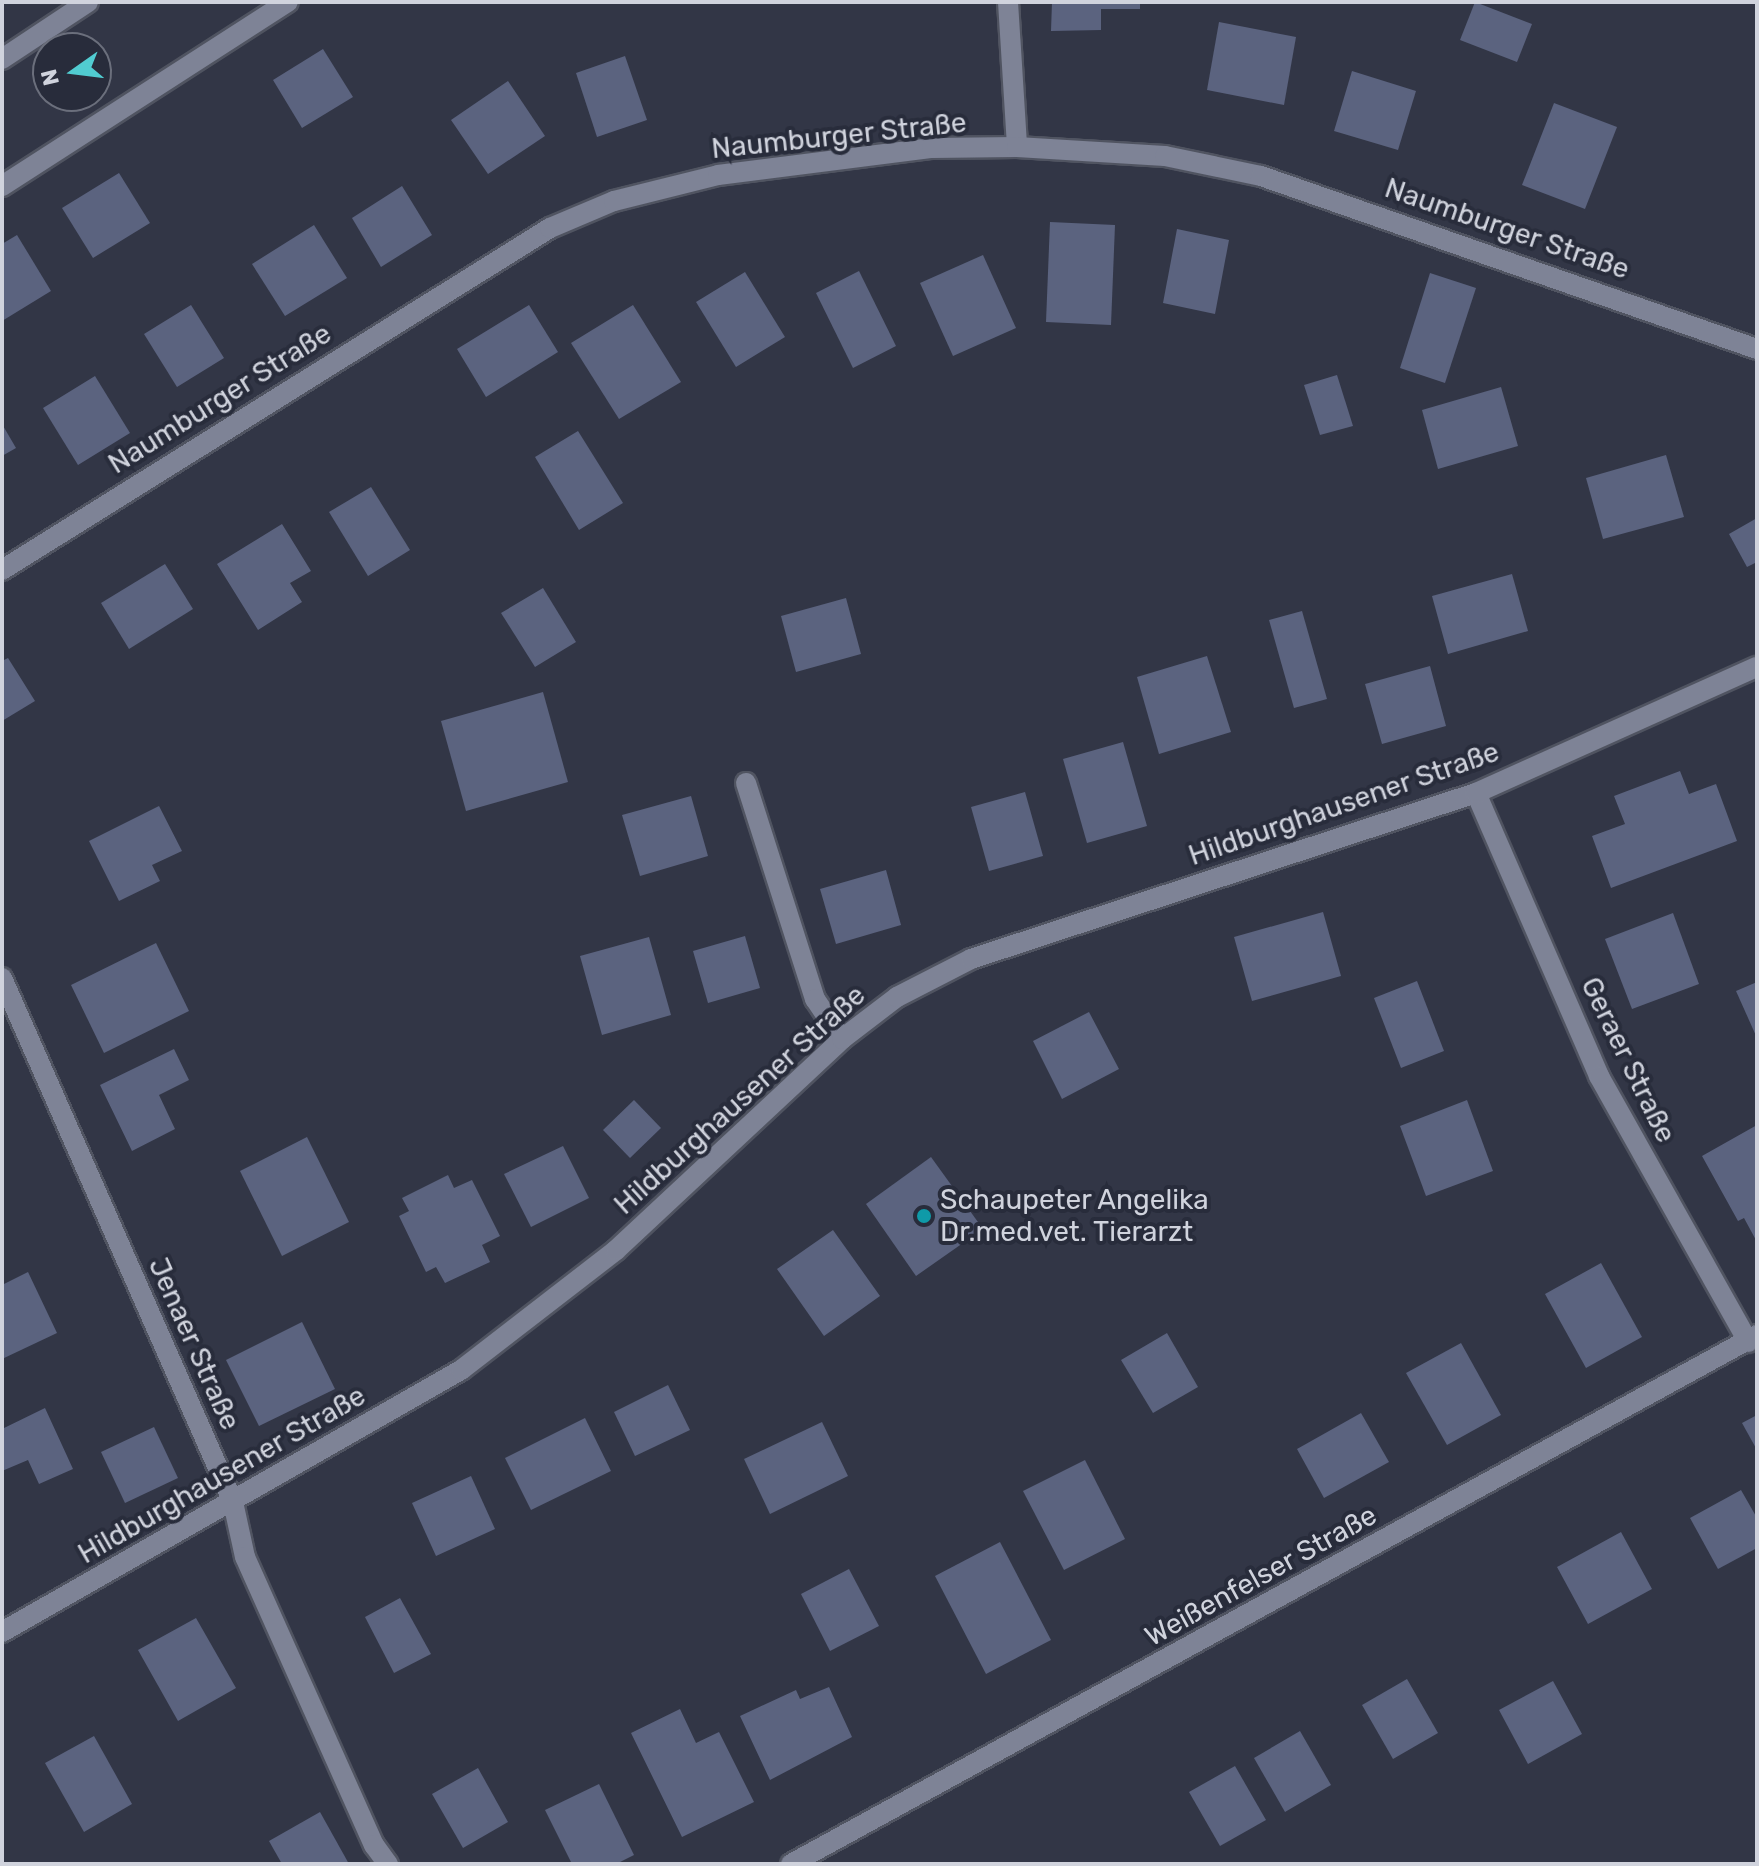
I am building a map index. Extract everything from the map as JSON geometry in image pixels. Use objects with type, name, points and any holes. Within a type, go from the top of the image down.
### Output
[{"type":"street","points":[[2,59],[88,2]]},
{"type":"street","points":[[2,186],[288,2]]},
{"type":"street","points":[[1008,2],[1017,147]]},
{"type":"street","name":"Naumburger Straße","points":[[2,570],[563,222],[614,201],[718,175],[932,148],[1017,147],[1165,156],[1261,176],[1757,349]]},
{"type":"street","name":"Hildburghausener Straße","points":[[2,1632],[461,1370],[616,1250],[842,1039],[897,997],[971,959],[1476,793],[1757,667]]},
{"type":"street","points":[[746,783],[815,999],[842,1039]]},
{"type":"street","name":"Geraer Straße","points":[[1476,793],[1599,1076],[1752,1339]]},
{"type":"street","name":"Jenaer Straße","points":[[2,978],[233,1502],[245,1557],[374,1845],[388,1864]]},
{"type":"street","name":"Weißenfelser Straße","points":[[791,1864],[1752,1339]]},
{"type":"building","points":[[1052,2],[1140,2],[1140,9],[1101,9],[1101,30],[1051,31]]},
{"type":"building","points":[[1475,2],[1532,24],[1517,62],[1460,40]]},
{"type":"building","points":[[1219,22],[1296,37],[1284,105],[1207,90]]},
{"type":"building","points":[[323,49],[353,97],[302,128],[273,80]]},
{"type":"building","points":[[625,56],[647,120],[597,137],[576,73]]},
{"type":"building","points":[[1352,71],[1416,91],[1398,150],[1334,131]]},
{"type":"building","points":[[508,81],[545,136],[488,174],[451,120]]},
{"type":"building","points":[[1554,103],[1617,127],[1585,209],[1522,185]]},
{"type":"building","points":[[119,173],[150,223],[93,258],[62,208]]},
{"type":"building","points":[[402,186],[432,235],[381,267],[352,218]]},
{"type":"building","points":[[1050,222],[1115,225],[1111,325],[1046,322]]},
{"type":"building","points":[[314,225],[347,278],[285,316],[252,264]]},
{"type":"building","points":[[1177,229],[1229,240],[1215,314],[1163,303]]},
{"type":"building","points":[[17,235],[51,291],[2,321],[2,244]]},
{"type":"building","points":[[983,255],[1016,328],[953,356],[920,283]]},
{"type":"building","points":[[859,271],[896,346],[853,368],[816,293]]},
{"type":"building","points":[[745,272],[785,337],[736,367],[696,302]]},
{"type":"building","points":[[1430,273],[1476,288],[1445,383],[1400,368]]},
{"type":"building","points":[[191,305],[224,358],[177,387],[144,334]]},
{"type":"building","points":[[529,305],[558,352],[486,397],[457,349]]},
{"type":"building","points":[[633,305],[681,382],[619,419],[571,343]]},
{"type":"building","points":[[1337,375],[1353,426],[1320,435],[1304,385]]},
{"type":"building","points":[[95,376],[130,433],[78,465],[43,408]]},
{"type":"building","points":[[1501,387],[1518,446],[1438,469],[1422,410]]},
{"type":"building","points":[[2,424],[16,448],[2,456]]},
{"type":"building","points":[[578,431],[623,503],[579,530],[535,457]]},
{"type":"building","points":[[1666,455],[1684,517],[1603,539],[1586,478]]},
{"type":"building","points":[[371,487],[410,550],[368,576],[329,512]]},
{"type":"building","points":[[1757,518],[1757,562],[1747,567],[1729,534]]},
{"type":"building","points":[[282,524],[311,571],[290,583],[302,602],[258,630],[217,564]]},
{"type":"building","points":[[165,564],[193,609],[129,649],[101,603]]},
{"type":"building","points":[[1512,574],[1528,631],[1448,654],[1432,596]]},
{"type":"building","points":[[543,588],[576,642],[535,667],[501,613]]},
{"type":"building","points":[[846,598],[861,654],[796,672],[781,616]]},
{"type":"building","points":[[1302,611],[1327,699],[1294,708],[1269,620]]},
{"type":"building","points":[[1207,656],[1231,732],[1159,754],[1137,677]]},
{"type":"building","points":[[8,658],[35,701],[2,721],[2,661]]},
{"type":"building","points":[[1430,666],[1446,726],[1382,744],[1365,684]]},
{"type":"building","points":[[543,692],[568,782],[466,811],[441,721]]},
{"type":"building","points":[[1123,742],[1147,826],[1087,843],[1063,759]]},
{"type":"building","points":[[1680,771],[1689,794],[1716,784],[1737,841],[1611,888],[1592,836],[1625,824],[1614,796]]},
{"type":"building","points":[[1025,792],[1043,856],[989,871],[971,807]]},
{"type":"building","points":[[691,796],[708,856],[640,876],[622,815]]},
{"type":"building","points":[[159,806],[182,851],[152,865],[160,881],[119,901],[89,841]]},
{"type":"building","points":[[886,870],[901,925],[836,944],[820,889]]},
{"type":"building","points":[[1323,912],[1341,976],[1252,1001],[1234,937]]},
{"type":"building","points":[[1673,913],[1699,984],[1632,1009],[1605,939]]},
{"type":"building","points":[[745,936],[760,988],[708,1003],[693,951]]},
{"type":"building","points":[[649,937],[671,1015],[602,1035],[580,956]]},
{"type":"building","points":[[156,943],[189,1011],[104,1053],[71,985]]},
{"type":"building","points":[[1417,981],[1444,1051],[1401,1068],[1374,998]]},
{"type":"building","points":[[1757,982],[1757,1038],[1736,991]]},
{"type":"building","points":[[1089,1012],[1119,1069],[1062,1099],[1033,1041]]},
{"type":"building","points":[[174,1049],[189,1080],[159,1095],[175,1129],[132,1151],[100,1085]]},
{"type":"building","points":[[634,1100],[661,1128],[630,1158],[603,1130]]},
{"type":"building","points":[[1467,1100],[1493,1171],[1426,1196],[1400,1126]]},
{"type":"building","points":[[1757,1125],[1757,1242],[1744,1218],[1738,1221],[1702,1156]]},
{"type":"building","points":[[307,1137],[349,1222],[282,1256],[240,1171]]},
{"type":"building","points":[[563,1146],[589,1198],[531,1227],[504,1174]]},
{"type":"building","name":"Schaupeter Angelika Dr.med.vet. Tierarzt","points":[[931,1157],[983,1229],[916,1276],[866,1204]]},
{"type":"building","points":[[448,1175],[454,1188],[472,1180],[500,1236],[482,1245],[490,1262],[445,1283],[436,1267],[426,1272],[399,1216],[409,1211],[402,1198]]},
{"type":"building","points":[[833,1230],[880,1296],[824,1336],[777,1269]]},
{"type":"building","points":[[1601,1263],[1642,1337],[1586,1368],[1545,1294]]},
{"type":"building","points":[[28,1272],[57,1333],[2,1359],[2,1285]]},
{"type":"building","points":[[302,1322],[335,1389],[259,1426],[226,1360]]},
{"type":"building","points":[[1167,1333],[1198,1387],[1153,1413],[1121,1360]]},
{"type":"building","points":[[1461,1343],[1501,1415],[1447,1445],[1406,1373]]},
{"type":"building","points":[[668,1385],[690,1430],[635,1456],[614,1412]]},
{"type":"building","points":[[45,1408],[73,1469],[39,1484],[28,1460],[2,1471],[2,1429]]},
{"type":"building","points":[[1361,1413],[1389,1462],[1324,1498],[1297,1449]]},
{"type":"building","points":[[1757,1415],[1757,1450],[1742,1423]]},
{"type":"building","points":[[585,1418],[611,1471],[531,1510],[505,1458]]},
{"type":"building","points":[[822,1422],[848,1476],[770,1514],[744,1459]]},
{"type":"building","points":[[154,1427],[178,1478],[125,1503],[101,1452]]},
{"type":"building","points":[[1085,1460],[1125,1539],[1064,1570],[1023,1491]]},
{"type":"building","points":[[471,1476],[495,1529],[436,1556],[412,1503]]},
{"type":"building","points":[[1741,1490],[1757,1518],[1757,1548],[1718,1569],[1690,1518]]},
{"type":"building","points":[[1621,1532],[1652,1589],[1588,1624],[1557,1567]]},
{"type":"building","points":[[1000,1542],[1051,1640],[986,1674],[935,1576]]},
{"type":"building","points":[[849,1569],[879,1626],[830,1651],[801,1594]]},
{"type":"building","points":[[400,1598],[431,1654],[394,1673],[365,1617]]},
{"type":"building","points":[[196,1618],[236,1688],[178,1721],[138,1650]]},
{"type":"building","points":[[1407,1679],[1438,1733],[1393,1759],[1362,1705]]},
{"type":"building","points":[[1553,1681],[1582,1734],[1528,1764],[1499,1710]]},
{"type":"building","points":[[829,1687],[852,1737],[770,1780],[740,1716],[796,1690],[800,1699]]},
{"type":"building","points":[[680,1709],[696,1743],[719,1732],[754,1802],[682,1837],[631,1733]]},
{"type":"building","points":[[1300,1731],[1331,1785],[1285,1812],[1254,1758]]},
{"type":"building","points":[[94,1736],[132,1804],[84,1832],[45,1763]]},
{"type":"building","points":[[1235,1766],[1266,1820],[1220,1846],[1189,1792]]},
{"type":"building","points":[[478,1768],[508,1822],[463,1848],[432,1794]]},
{"type":"building","points":[[599,1784],[634,1855],[616,1864],[572,1864],[545,1810]]},
{"type":"building","points":[[320,1812],[349,1864],[282,1864],[269,1841]]},
{"type":"place","name":"Schaupeter Angelika Dr.med.vet. Tierarzt","points":[[924,1216]]}]
